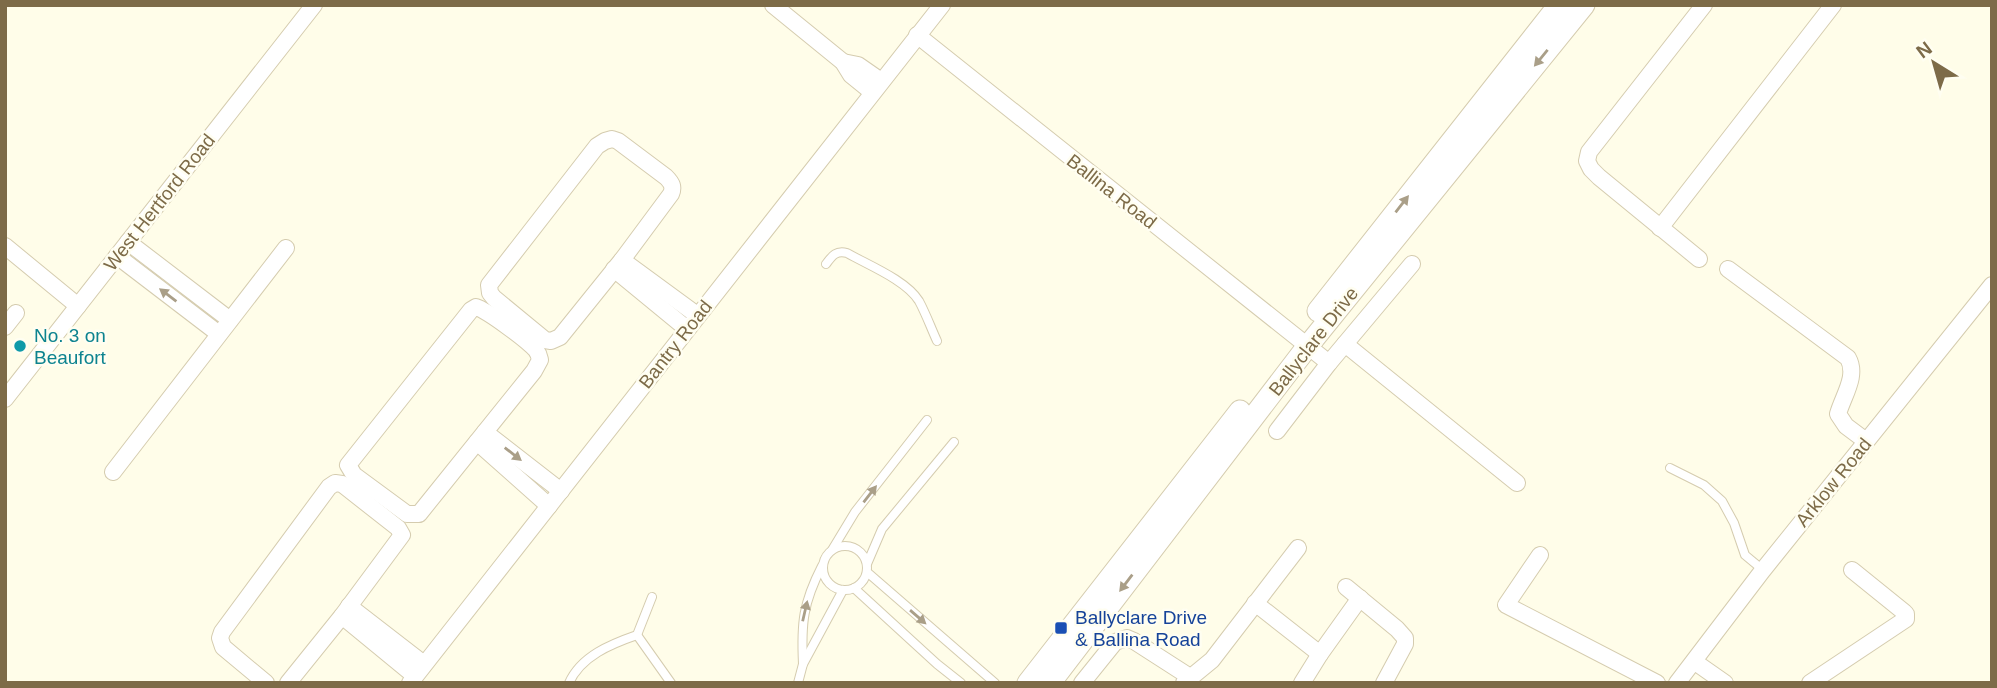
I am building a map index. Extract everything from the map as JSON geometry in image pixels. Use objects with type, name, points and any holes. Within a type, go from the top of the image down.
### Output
[{"type":"street","name":"West Hertford Road","points":[[5,399],[314,5]]},
{"type":"street","points":[[773,5],[844,62],[858,65],[876,87]]},
{"type":"street","name":"Bantry Road","points":[[416,674],[942,5]]},
{"type":"street","name":"Ballyclare Drive","points":[[1050,683],[1302,342],[1559,5]]},
{"type":"street","name":"Ballyclare Drive","points":[[1028,683],[1302,342],[1584,5]]},
{"type":"street","points":[[1699,259],[1599,177],[1587,161],[1590,152],[1704,5]]},
{"type":"street","points":[[1660,228],[1833,5]]},
{"type":"street","name":"Ballina Road","points":[[917,36],[1329,363]]},
{"type":"street","points":[[612,139],[671,181],[673,188],[618,265],[560,337],[551,341],[545,340],[494,298],[488,289],[597,146],[612,139]]},
{"type":"street","points":[[128,242],[230,320]]},
{"type":"street","points":[[5,246],[78,306]]},
{"type":"street","points":[[113,472],[286,248]]},
{"type":"street","points":[[117,256],[219,334]]},
{"type":"street","points":[[1277,431],[1329,363],[1412,264]]},
{"type":"street","points":[[618,265],[697,316]]},
{"type":"street","points":[[618,265],[687,329]]},
{"type":"street","points":[[1728,269],[1848,358],[1852,365],[1852,374],[1838,414],[1846,426],[1866,441]]},
{"type":"street","name":"Arklow Road","points":[[1677,683],[1763,570],[1992,285]]},
{"type":"street","points":[[476,307],[530,345],[540,356],[534,371],[481,437],[419,514],[407,514],[354,475],[348,465],[476,307]]},
{"type":"street","points":[[5,327],[16,313]]},
{"type":"street","points":[[1345,344],[1517,483]]},
{"type":"street","points":[[481,437],[561,491]]},
{"type":"street","points":[[481,437],[549,506]]},
{"type":"street","points":[[266,683],[223,647],[220,638],[222,632],[329,487],[335,483],[342,484],[398,528],[402,535],[288,683]]},
{"type":"street","points":[[1083,683],[1110,647],[1122,638],[1134,640],[1187,680],[1212,660],[1298,548]]},
{"type":"street","points":[[1540,555],[1506,605],[1657,683]]},
{"type":"street","points":[[1810,683],[1906,619],[1904,612],[1853,570]]},
{"type":"street","points":[[1346,587],[1405,638],[1405,643],[1384,683]]},
{"type":"street","points":[[1302,683],[1360,598]]},
{"type":"street","points":[[1255,603],[1320,654]]},
{"type":"street","points":[[346,611],[416,674]]},
{"type":"street","points":[[1695,662],[1725,683]]},
{"type":"lane","points":[[825,264],[840,251],[847,253],[910,290],[919,301],[937,341]]},
{"type":"lane","points":[[803,664],[802,627],[810,588],[823,562],[855,512],[927,420]]},
{"type":"lane","points":[[823,562],[824,576],[833,587],[844,590],[854,588],[864,579],[882,529],[954,442]]},
{"type":"lane","points":[[1670,468],[1704,485],[1721,501],[1734,523],[1745,555],[1763,570]]},
{"type":"lane","points":[[832,550],[838,547],[853,548],[864,557],[867,568],[995,683]]},
{"type":"lane","points":[[854,588],[961,683]]},
{"type":"lane","points":[[798,683],[803,664],[844,590]]},
{"type":"lane","points":[[569,683],[572,676],[597,651],[637,635],[652,597]]},
{"type":"lane","points":[[637,635],[671,683]]},
{"type":"place","name":"No. 3 on Beaufort","points":[[20,346]]},
{"type":"place","name":"Ballyclare Drive & Ballina Road","points":[[1061,628]]}]
